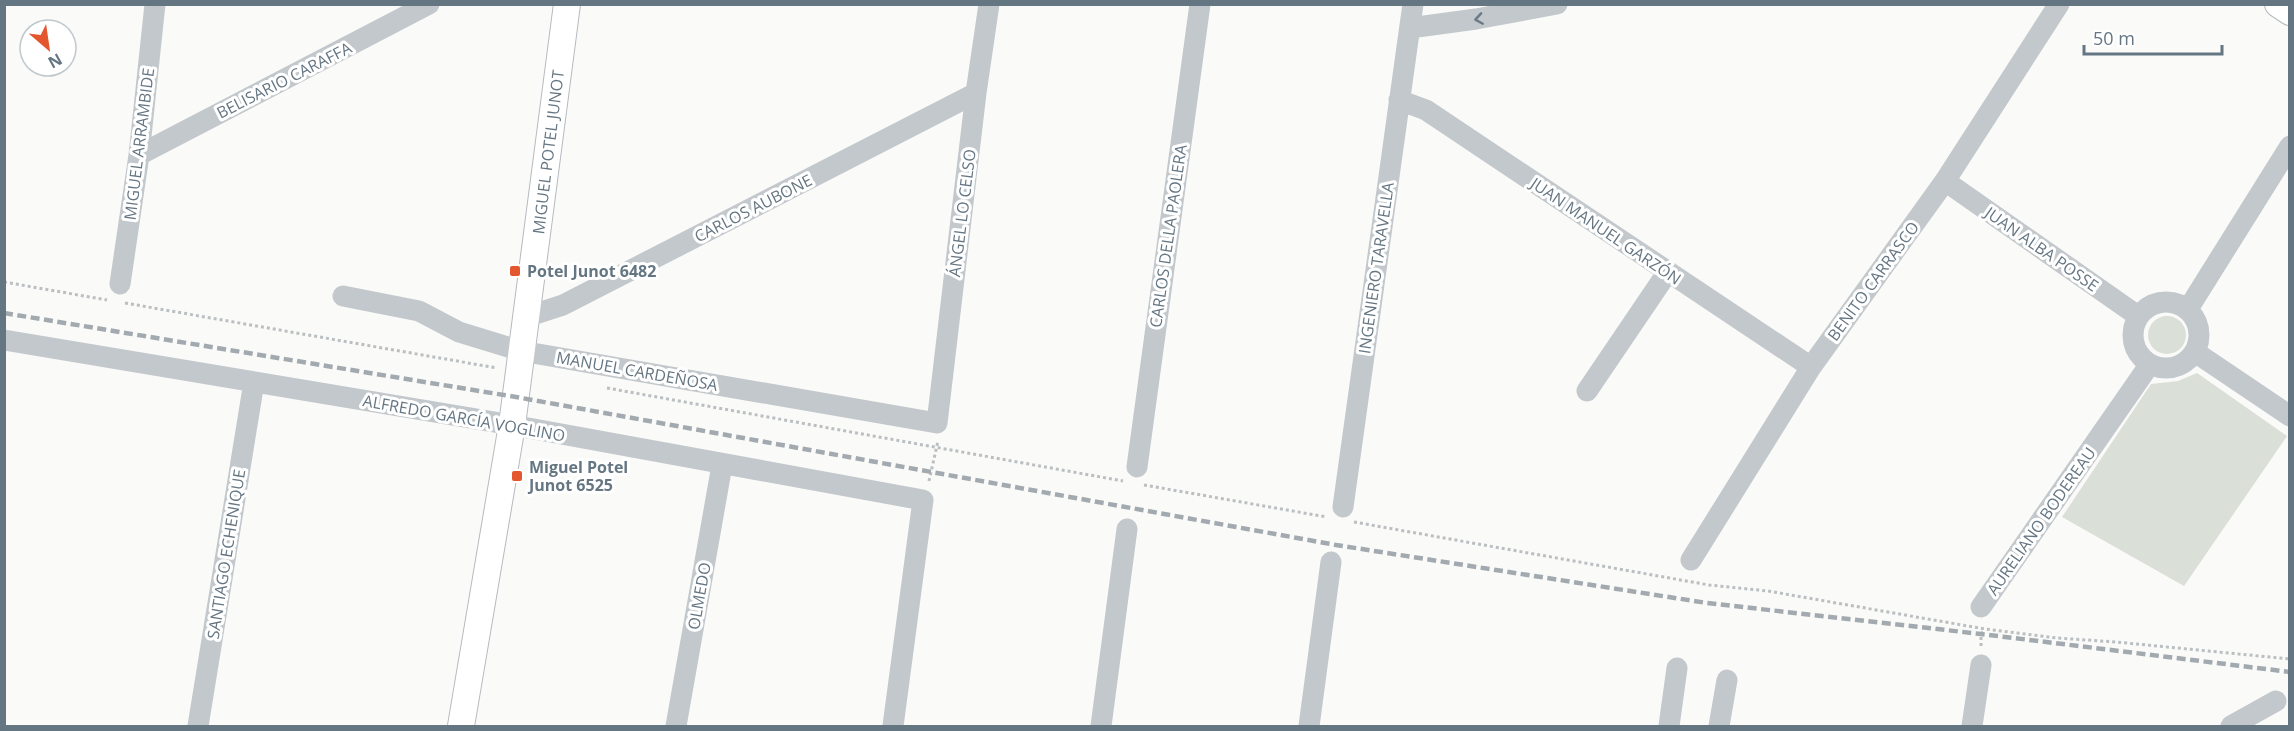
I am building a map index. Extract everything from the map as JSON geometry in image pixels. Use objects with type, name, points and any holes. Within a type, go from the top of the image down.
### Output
[{"type":"main road","name":"MIGUEL POTEL JUNOT","points":[[461,726],[512,425],[567,4]]},
{"type":"main road","points":[[2278,4],[2289,12]]},
{"type":"street","name":"MIGUEL ARRAMBIDE","points":[[120,284],[139,155],[155,4]]},
{"type":"street","name":"BELISARIO CARAFFA","points":[[139,155],[429,4]]},
{"type":"street","name":"ÁNGEL LO CELSO","points":[[937,423],[976,93],[989,4]]},
{"type":"street","name":"CARLOS DELLA PAOLERA","points":[[1137,467],[1200,4]]},
{"type":"street","name":"INGENIERO TARAVELLA","points":[[1343,507],[1413,4]]},
{"type":"street","points":[[1410,28],[1557,4]]},
{"type":"street","name":"BENITO CARRASCO","points":[[1691,560],[1811,367],[1945,182],[2059,4]]},
{"type":"street","name":"CARLOS AUBONE","points":[[526,317],[562,305],[976,93]]},
{"type":"street","name":"JUAN MANUEL GARZÓN","points":[[1399,100],[1426,110],[1811,367]]},
{"type":"street","points":[[2187,309],[2289,146]]},
{"type":"street","name":"JUAN ALBA POSSE","points":[[1945,182],[2138,316]]},
{"type":"street","points":[[1587,391],[1667,273]]},
{"type":"street","name":"MANUEL CARDEÑOSA","points":[[344,296],[419,310],[459,332],[521,351],[937,423]]},
{"type":"street","points":[[2161,302],[2180,304],[2187,309],[2194,316],[2200,334],[2195,352],[2183,364],[2175,367],[2158,367],[2144,360],[2135,347],[2133,331],[2138,316],[2144,309],[2161,302]]},
{"type":"street","name":"ALFREDO GARCÍA VOGLINO","points":[[4,340],[512,425],[923,500]]},
{"type":"street","points":[[2195,352],[2289,416]]},
{"type":"street","name":"AURELIANO BODEREAU","points":[[1981,607],[2150,364]]},
{"type":"street","name":"SANTIAGO ECHENIQUE","points":[[198,726],[254,382]]},
{"type":"street","name":"OLMEDO","points":[[676,726],[722,465]]},
{"type":"street","points":[[893,726],[923,500]]},
{"type":"street","points":[[1101,726],[1127,529]]},
{"type":"street","points":[[1309,726],[1331,562]]},
{"type":"street","points":[[1972,726],[1981,665]]},
{"type":"street","points":[[1669,726],[1677,668]]},
{"type":"street","points":[[1719,726],[1726,680]]},
{"type":"street","points":[[2231,726],[2276,701]]},
{"type":"path","points":[[923,500],[938,448],[937,423]]},
{"type":"path","name":"AURELIANO BODEREAU","points":[[1981,607],[1985,629],[1981,634],[1981,665]]},
{"type":"shaded area","points":[[2167,316],[2181,321],[2186,335],[2181,349],[2167,354],[2153,349],[2148,335],[2153,321]]},
{"type":"shaded area","points":[[2197,373],[2287,436],[2184,586],[2062,517],[2151,384],[2178,381]]},
{"type":"railway","points":[[4,313],[516,397],[1336,545],[1707,603],[2290,672]]},
{"type":"place","name":"Potel Junot 6482","points":[[515,271]]},
{"type":"place","name":"Miguel Potel Junot 6525","points":[[517,476]]}]
